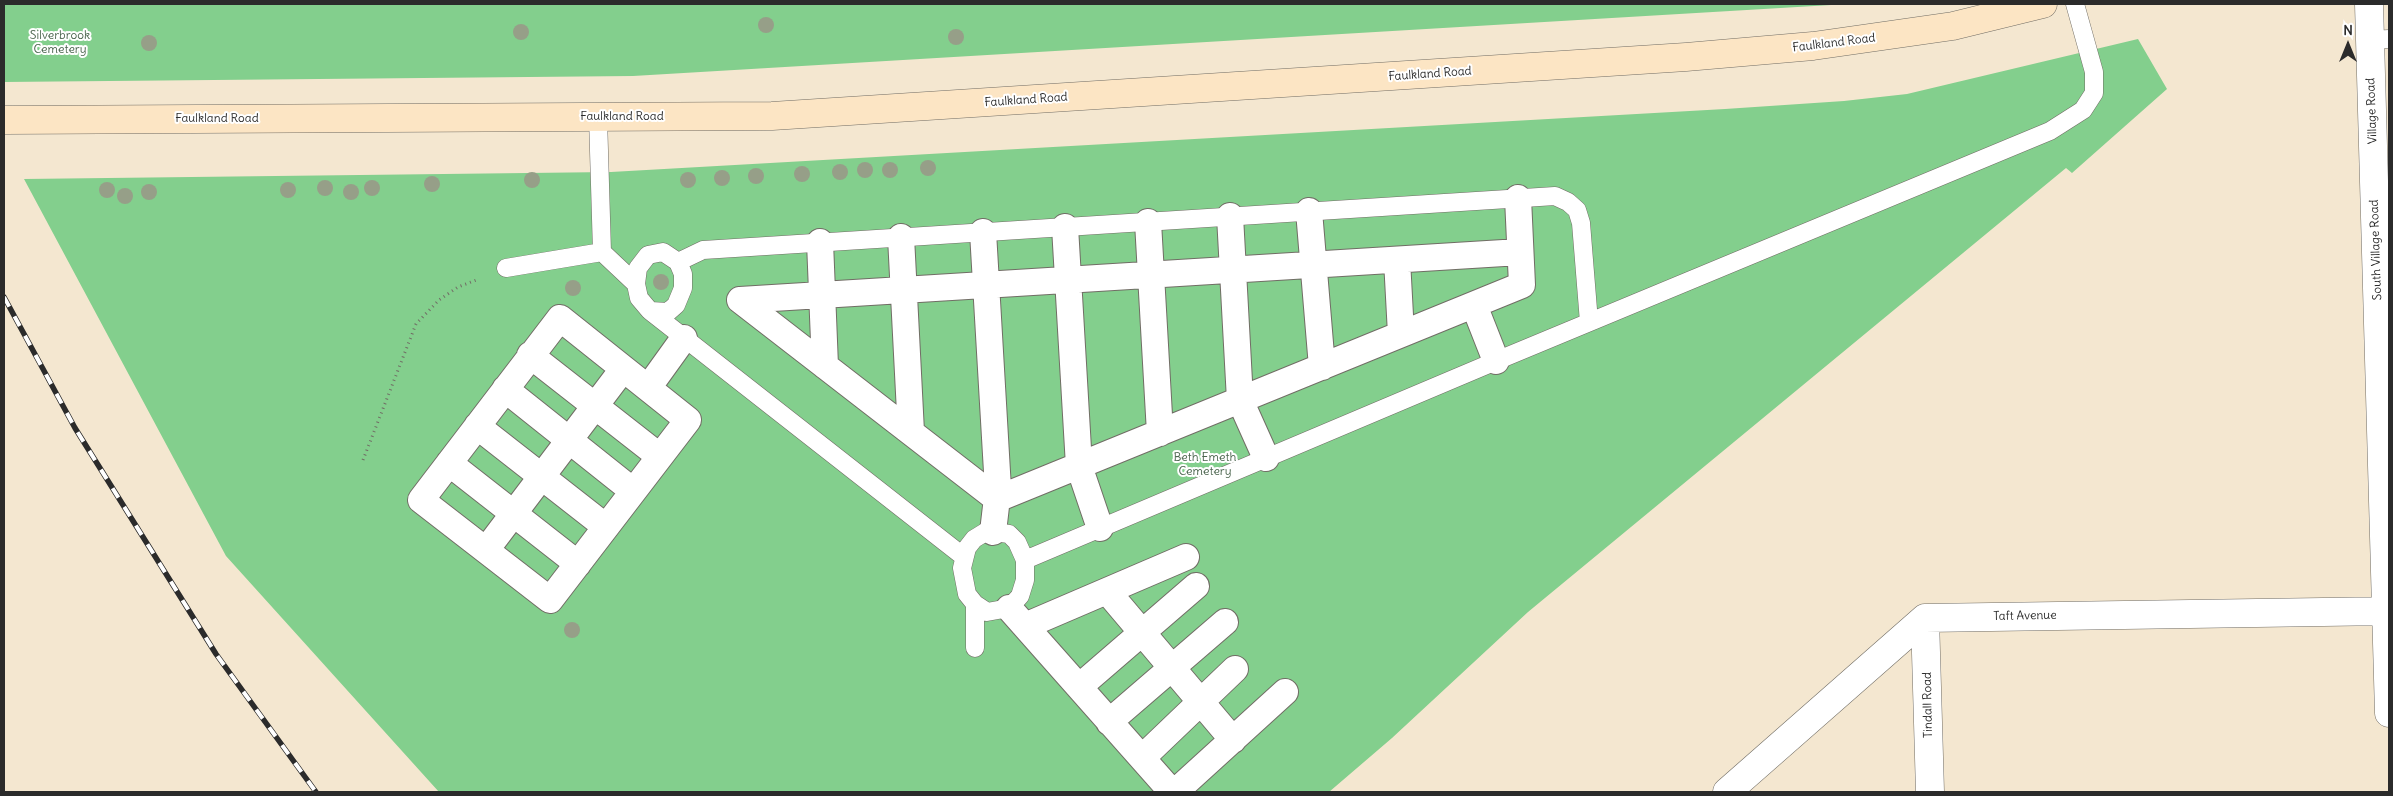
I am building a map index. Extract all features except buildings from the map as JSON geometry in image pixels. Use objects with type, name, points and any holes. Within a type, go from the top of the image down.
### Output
[{"type":"main road","name":"Faulkland Road","points":[[4,120],[772,116],[1686,57],[1813,46],[1953,26],[2043,4]]},
{"type":"street","name":"Village Road","points":[[2369,4],[2380,39],[2379,166]]},
{"type":"street","name":"South Village Road","points":[[2379,166],[2388,611]]},
{"type":"street","points":[[997,499],[1522,285],[1518,198]]},
{"type":"street","points":[[1309,211],[1322,367]]},
{"type":"street","points":[[1230,216],[1240,400],[1266,458]]},
{"type":"street","points":[[1148,222],[1160,433]]},
{"type":"street","points":[[1065,227],[1079,466],[1100,528]]},
{"type":"street","points":[[983,232],[997,499],[994,532]]},
{"type":"street","points":[[901,237],[911,432]]},
{"type":"street","points":[[820,242],[825,366]]},
{"type":"street","points":[[997,499],[740,300],[1520,252]]},
{"type":"street","points":[[1397,260],[1401,334]]},
{"type":"street","points":[[1474,305],[1496,361]]},
{"type":"street","points":[[560,318],[648,388],[688,420],[550,600],[421,500],[560,318]]},
{"type":"street","points":[[648,388],[684,338]]},
{"type":"street","points":[[530,355],[660,456]]},
{"type":"street","points":[[486,550],[623,369]]},
{"type":"street","points":[[505,389],[633,491]]},
{"type":"street","points":[[477,426],[606,527]]},
{"type":"street","points":[[449,463],[578,564]]},
{"type":"street","points":[[1186,557],[1107,591],[1017,617],[1173,792],[1285,692]]},
{"type":"street","points":[[1079,687],[1196,586]]},
{"type":"street","points":[[1107,591],[1233,740]]},
{"type":"street","name":"Taft Avenue","points":[[1925,618],[2388,611]]},
{"type":"street","points":[[2388,611],[2389,713]]},
{"type":"street","points":[[1727,792],[1925,618]]},
{"type":"street","name":"Tindall Road","points":[[1925,618],[1930,792]]},
{"type":"street","points":[[1109,722],[1224,622]]},
{"type":"street","points":[[1142,758],[1235,669]]},
{"type":"lane","points":[[1025,560],[1589,322],[2050,131],[2083,110],[2094,93],[2094,72],[2075,4]]},
{"type":"lane","points":[[598,117],[602,252],[636,284]]},
{"type":"lane","points":[[678,262],[703,250],[1555,196],[1568,202],[1577,210],[1581,223],[1589,322]]},
{"type":"lane","points":[[506,268],[602,252]]},
{"type":"lane","points":[[650,311],[668,312],[676,305],[683,288],[683,274],[678,262],[663,252],[648,255],[638,268],[636,284],[639,298],[650,311],[964,557]]},
{"type":"lane","points":[[987,531],[994,532],[1009,534],[1017,542],[1025,560],[1025,580],[1020,596],[1017,617],[987,612],[975,604],[967,594],[963,582],[964,557],[974,539],[987,531]]},
{"type":"lane","points":[[975,604],[975,648]]},
{"type":"path","points":[[363,460],[416,324],[439,300],[458,287],[506,268]]},
{"type":"green space","name":"Silverbrook Cemetery","points":[[4,4],[1848,4],[633,76],[4,82]]},
{"type":"green space","name":"Beth Emeth Cemetery","points":[[2138,39],[2167,89],[2072,173],[2066,168],[1528,612],[1392,738],[1329,792],[439,792],[226,556],[24,179],[611,172],[1725,109],[1844,101],[1907,94]]},
{"type":"railway","points":[[4,297],[75,428],[216,654],[316,792]]}]
